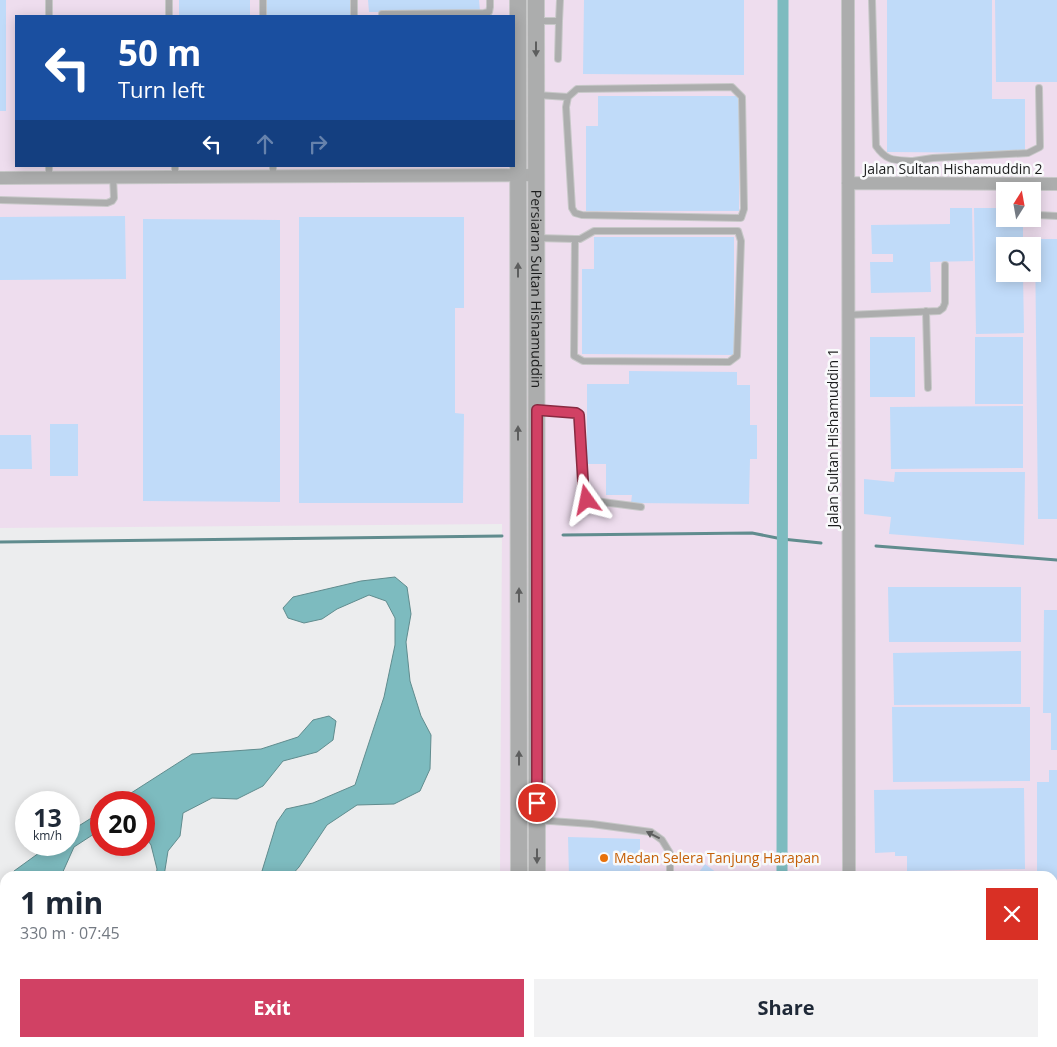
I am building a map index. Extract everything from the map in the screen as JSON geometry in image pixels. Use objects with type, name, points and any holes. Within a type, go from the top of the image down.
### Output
[{"type":"street","name":"Persiaran Sultan Hishamuddin","points":[[518,0],[519,871]]},
{"type":"street","name":"Persiaran Sultan Hishamuddin","points":[[536,0],[537,871]]},
{"type":"street","name":"Jalan Sultan Hishamuddin 1","points":[[848,0],[848,871]]},
{"type":"street","points":[[0,178],[49,172],[113,177],[175,172],[273,171],[422,171],[537,176]]},
{"type":"street","name":"Jalan Sultan Hishamuddin 2","points":[[848,183],[996,187]]},
{"type":"street","name":"Jalan Sultan Hishamuddin 2","points":[[1041,186],[1057,184]]},
{"type":"street","points":[[519,720],[537,719]]},
{"type":"lane","points":[[49,0],[49,15]]},
{"type":"lane","points":[[169,0],[169,15]]},
{"type":"lane","points":[[263,0],[263,15]]},
{"type":"lane","points":[[354,0],[354,15]]},
{"type":"lane","points":[[382,14],[484,13],[489,12],[490,0]]},
{"type":"lane","points":[[558,59],[560,0]]},
{"type":"lane","points":[[872,0],[876,146],[882,156],[894,160],[913,161],[933,158],[1028,154],[1040,147],[1040,88]]},
{"type":"lane","points":[[536,21],[558,21]]},
{"type":"lane","points":[[536,95],[568,97],[577,89],[732,87],[742,97],[744,209],[741,218],[582,215],[575,213],[572,208],[568,144],[566,107],[568,97]]},
{"type":"lane","points":[[908,183],[913,161]]},
{"type":"lane","points":[[0,200],[112,201],[114,198],[113,177]]},
{"type":"lane","points":[[1041,215],[1057,216]]},
{"type":"lane","points":[[537,238],[580,239],[594,231],[738,231],[741,241],[737,356],[729,362],[584,361],[574,356],[575,239]]},
{"type":"lane","points":[[848,315],[940,311],[945,303],[945,265]]},
{"type":"lane","points":[[926,311],[928,388]]},
{"type":"lane","points":[[537,410],[576,413],[579,415],[584,498],[587,500],[641,507]]},
{"type":"lane","points":[[537,820],[592,824],[651,832],[662,840],[670,853],[670,871]]},
{"type":"shaded area","points":[[0,0],[1057,0],[1057,871],[500,871],[502,524],[0,528]]},
{"type":"water","points":[[395,577],[407,587],[411,614],[406,642],[410,681],[421,716],[431,735],[430,769],[420,791],[394,804],[357,805],[327,825],[295,871],[262,871],[277,822],[286,809],[313,803],[355,785],[384,697],[395,645],[395,618],[386,601],[369,595],[337,609],[322,619],[304,623],[288,618],[283,608],[293,597],[361,581]]},
{"type":"water","points":[[329,716],[336,721],[333,740],[317,752],[283,761],[263,786],[237,799],[212,798],[183,813],[180,836],[168,851],[165,871],[157,871],[154,856],[155,791],[134,791],[192,754],[261,749],[298,737],[313,720]]},
{"type":"water","points":[[90,819],[90,837],[80,843],[80,825]]},
{"type":"water","points":[[35,856],[70,856],[63,871],[14,871]]},
{"type":"building","points":[[0,0],[6,0],[6,111],[0,111]]},
{"type":"building","points":[[179,0],[250,0],[250,15],[179,15]]},
{"type":"building","points":[[266,0],[351,0],[351,15],[267,15]]},
{"type":"building","points":[[368,0],[479,0],[480,12],[369,12]]},
{"type":"building","points":[[584,0],[744,0],[744,75],[583,74]]},
{"type":"building","points":[[887,0],[992,0],[992,99],[1025,99],[1025,153],[887,152]]},
{"type":"building","points":[[995,0],[1057,0],[1057,82],[996,82]]},
{"type":"building","points":[[598,96],[739,96],[739,211],[586,211],[586,126],[598,126]]},
{"type":"building","points":[[950,208],[972,208],[973,261],[930,262],[931,292],[871,293],[870,262],[893,262],[893,254],[872,254],[871,225],[950,224]]},
{"type":"building","points":[[974,208],[996,208],[996,228],[1023,228],[1023,237],[996,237],[996,282],[1023,282],[1024,333],[976,334]]},
{"type":"building","points":[[125,216],[126,279],[0,280],[0,217]]},
{"type":"building","points":[[299,217],[464,217],[464,308],[455,308],[455,413],[464,414],[463,503],[299,503]]},
{"type":"building","points":[[143,219],[280,220],[280,502],[143,501]]},
{"type":"building","points":[[594,237],[734,237],[734,355],[582,354],[582,269],[594,269]]},
{"type":"building","points":[[1041,239],[1057,239],[1057,519],[1038,519],[1035,282],[1041,282]]},
{"type":"building","points":[[870,337],[915,337],[915,397],[870,397]]},
{"type":"building","points":[[975,337],[1023,337],[1023,404],[975,404]]},
{"type":"building","points":[[629,371],[737,372],[737,385],[750,385],[750,425],[757,425],[757,459],[750,459],[749,504],[631,503],[632,495],[606,495],[606,464],[587,464],[587,384],[629,384]]},
{"type":"building","points":[[1023,406],[1023,468],[891,469],[890,407]]},
{"type":"building","points":[[50,424],[78,424],[78,476],[50,476]]},
{"type":"building","points":[[0,435],[31,435],[32,469],[0,469]]},
{"type":"building","points":[[895,472],[1025,472],[1024,545],[889,534],[891,517],[864,514],[864,479],[894,482]]},
{"type":"building","points":[[888,587],[1021,587],[1021,642],[889,642]]},
{"type":"building","points":[[1044,610],[1057,610],[1057,750],[1051,750],[1051,713],[1043,713]]},
{"type":"building","points":[[1021,651],[1021,704],[894,705],[893,653]]},
{"type":"building","points":[[892,707],[1030,707],[1030,781],[893,782]]},
{"type":"building","points":[[1049,770],[1057,770],[1057,871],[1037,871],[1037,782],[1049,782]]},
{"type":"building","points":[[1024,788],[1025,869],[907,871],[907,856],[895,856],[895,852],[875,853],[874,790]]},
{"type":"building","name":"Medan Selera Tanjung Harapan","points":[[568,837],[640,839],[640,871],[569,871]]},
{"type":"building","points":[[705,864],[714,871],[700,871]]},
{"type":"waterway","points":[[782,871],[783,0]]},
{"type":"waterway","points":[[563,535],[752,533],[782,539],[821,543]]},
{"type":"waterway","points":[[0,542],[502,536]]},
{"type":"waterway","points":[[876,546],[1057,560]]},
{"type":"place","name":"Medan Selera Tanjung Harapan","points":[[604,858]]},
{"type":"route","points":[[537,803],[537,410],[576,413],[579,415],[584,498],[587,500]]}]
